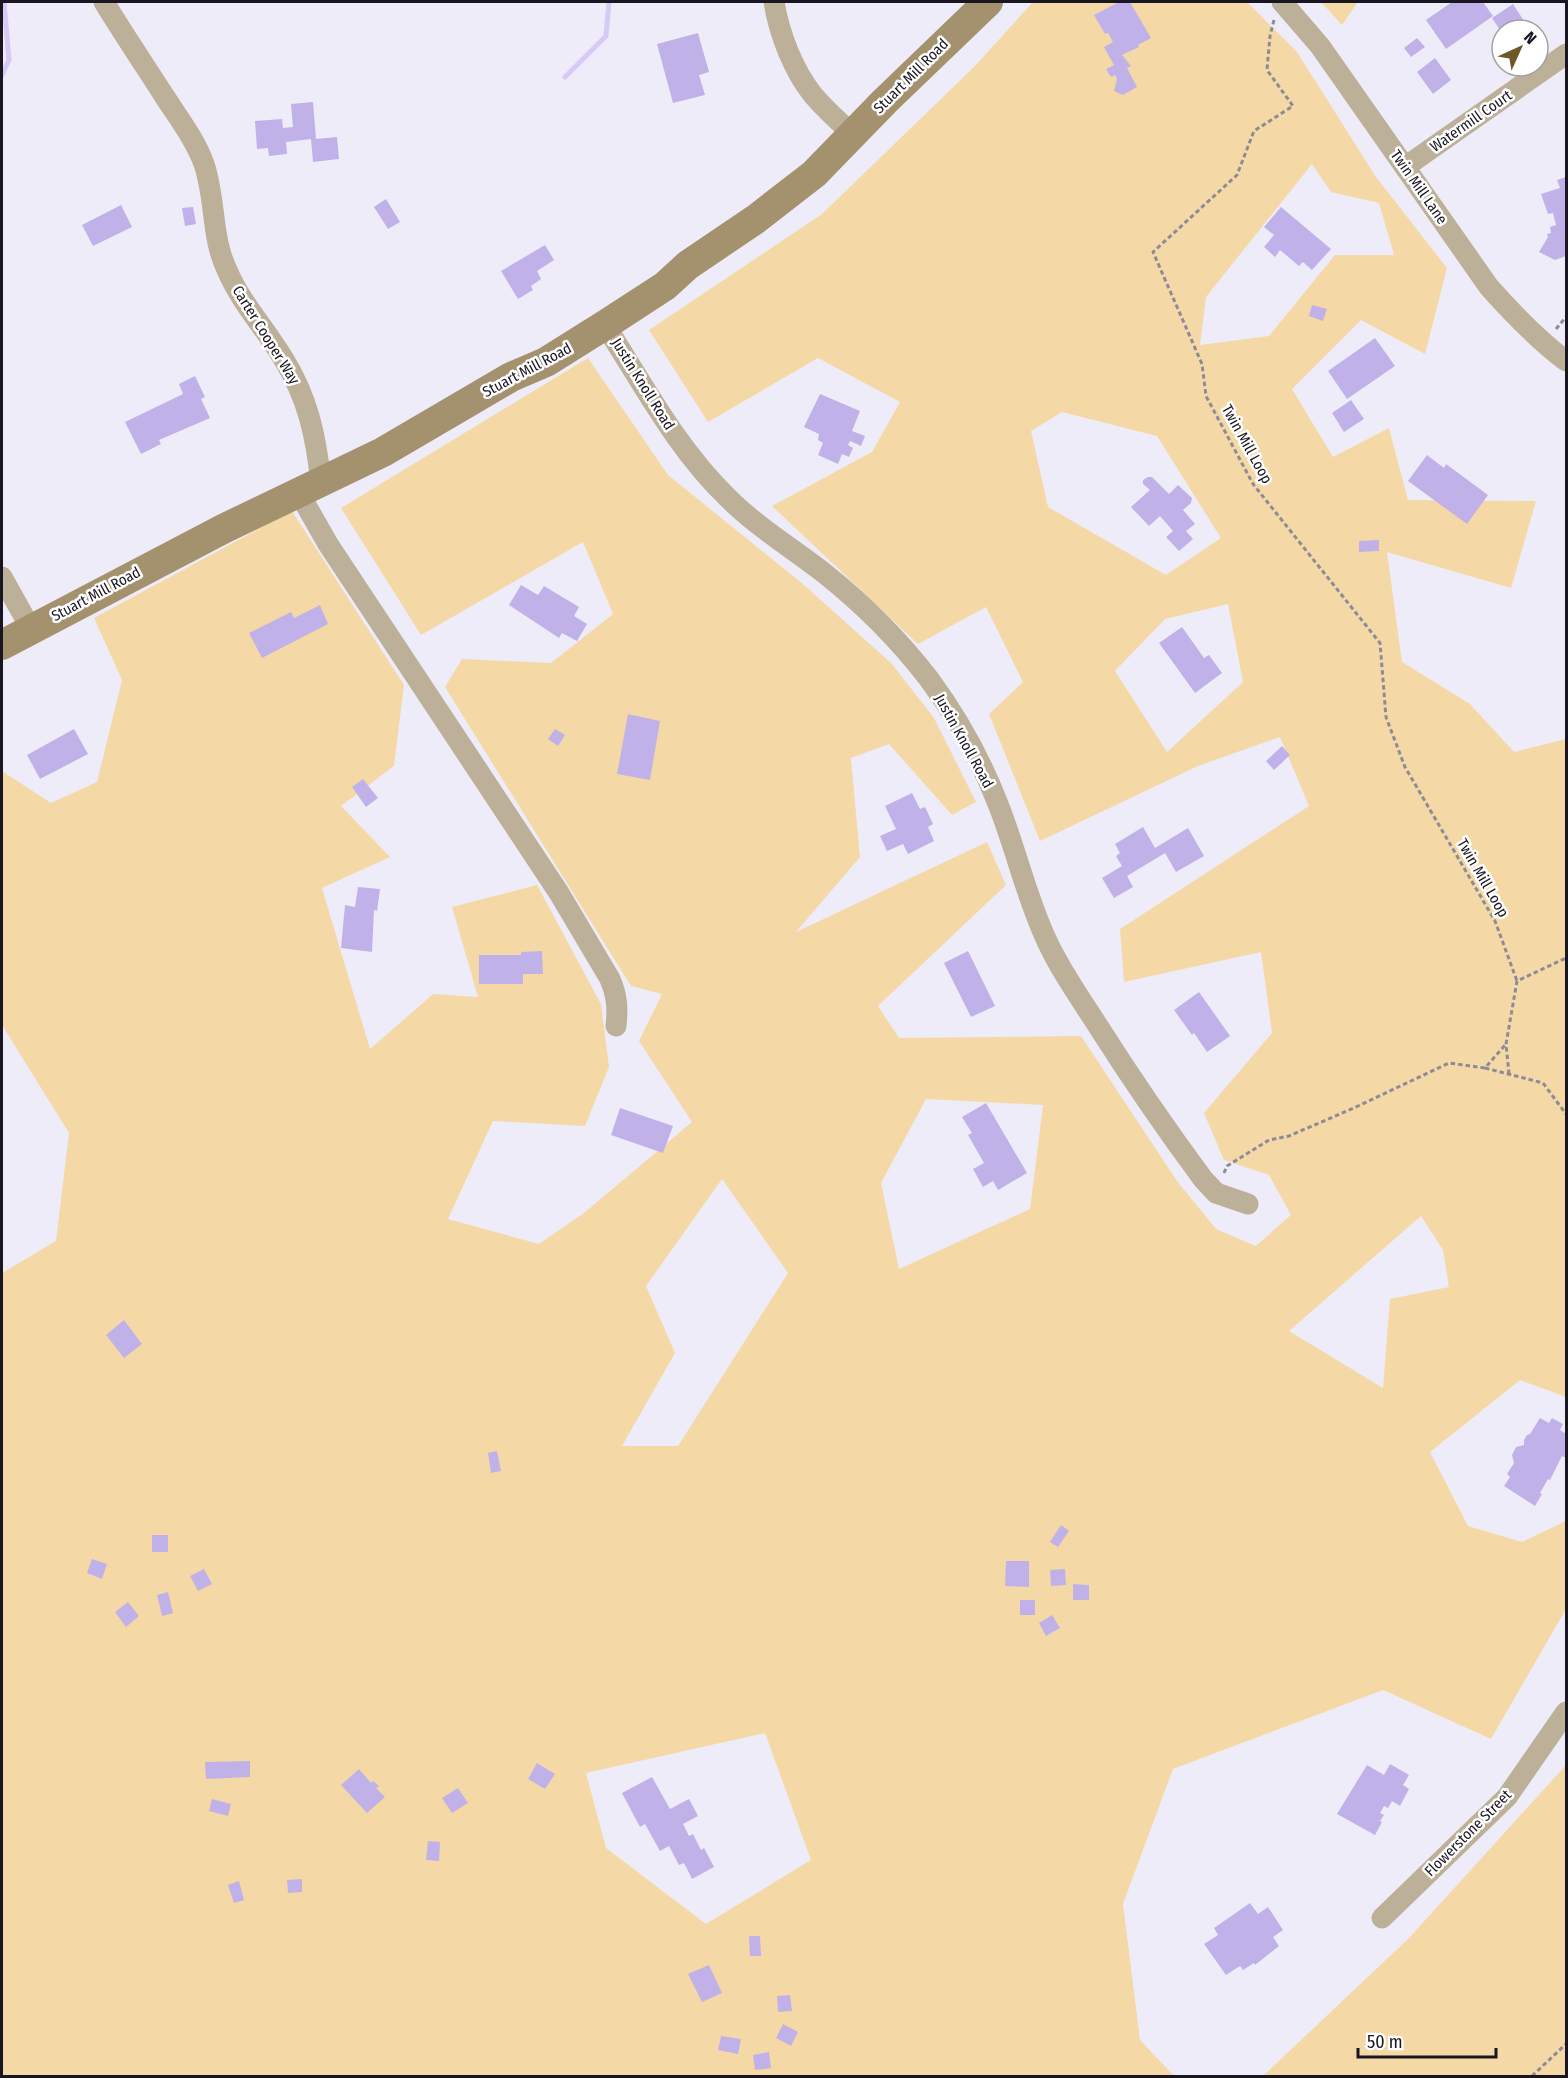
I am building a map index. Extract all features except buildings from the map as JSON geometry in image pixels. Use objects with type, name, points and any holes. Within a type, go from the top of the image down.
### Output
[{"type":"main road","name":"Stuart Mill Road","points":[[2,645],[203,539],[383,452],[511,377],[546,362],[665,286],[688,265],[765,212],[814,174],[988,2]]},
{"type":"street","name":"Carter Cooper Way","points":[[104,2],[181,121],[203,163],[211,192],[218,244],[226,269],[241,298],[297,382],[311,418],[316,440],[310,488]]},
{"type":"street","points":[[774,2],[782,35],[797,68],[813,95],[853,134]]},
{"type":"street","name":"Twin Mill Lane","points":[[1279,7],[1320,46],[1489,287],[1516,318],[1566,361]]},
{"type":"street","name":"Watermill Court","points":[[1405,167],[1566,54]]},
{"type":"street","name":"Justin Knoll Road","points":[[605,325],[678,440],[701,470],[763,529],[822,572],[871,615],[899,643],[928,679],[954,717],[980,762],[998,804],[1046,939],[1064,973],[1139,1089],[1203,1179],[1216,1192],[1248,1204]]},
{"type":"street","points":[[310,488],[328,544],[558,893],[610,979],[617,1001],[616,1026]]},
{"type":"street","points":[[2,577],[31,629]]},
{"type":"street","name":"Flowerstone Street","points":[[1382,1918],[1507,1797],[1566,1712]]},
{"type":"path","name":"Twin Mill Loop","points":[[1279,7],[1270,36],[1267,70],[1293,106],[1254,131],[1237,175],[1153,252],[1202,364],[1206,396],[1252,484],[1380,643],[1386,717],[1405,767],[1495,921],[1517,981]]},
{"type":"path","points":[[1509,1074],[1506,1044],[1517,981],[1566,958]]},
{"type":"path","points":[[1485,1068],[1506,1044]]},
{"type":"path","points":[[1216,1192],[1227,1166],[1269,1140],[1289,1136],[1449,1064],[1485,1068],[1543,1083],[1566,1114]]},
{"type":"path","points":[[1532,2076],[1566,2044]]},
{"type":"shaded area","points":[[1033,2],[1247,2],[1297,52],[1376,177],[1447,268],[1425,354],[1361,320],[1292,389],[1333,457],[1389,428],[1408,500],[1536,501],[1511,588],[1387,552],[1402,662],[1470,704],[1514,752],[1566,739],[1566,1397],[1520,1380],[1430,1452],[1468,1526],[1522,1542],[1566,1521],[1566,1609],[1491,1739],[1383,1690],[1173,1769],[1123,1904],[1140,2040],[1174,2076],[2,2076],[2,1273],[56,1241],[69,1133],[2,1025],[2,771],[51,803],[97,782],[122,680],[94,618],[292,511],[404,685],[394,766],[341,806],[390,857],[322,888],[370,1049],[433,994],[478,997],[452,907],[537,885],[601,1004],[609,1067],[585,1126],[493,1121],[448,1219],[539,1244],[584,1213],[692,1122],[639,1041],[662,994],[631,986],[445,687],[462,659],[551,663],[613,614],[583,542],[421,635],[341,508],[588,358],[668,475],[803,584],[892,664],[934,718],[976,802],[952,815],[889,744],[851,758],[860,857],[796,932],[987,842],[1006,885],[878,1006],[899,1038],[1081,1036],[1177,1181],[1216,1229],[1256,1246],[1291,1215],[1269,1175],[1224,1160],[1204,1113],[1272,1033],[1261,952],[1124,982],[1120,929],[1309,806],[1280,737],[1198,766],[1040,841],[989,714],[1023,682],[986,607],[918,644],[772,506],[872,452],[900,402],[818,358],[708,422],[649,330],[822,214],[975,66]],"holes":[[[1312,164],[1331,192],[1379,203],[1394,255],[1335,255],[1269,336],[1200,345],[1206,297]],[[1062,412],[1157,436],[1221,538],[1166,575],[1048,507],[1031,431]],[[1228,604],[1243,682],[1167,752],[1115,671],[1165,619]],[[926,1099],[1043,1105],[1030,1209],[899,1269],[881,1183]],[[722,1179],[788,1273],[678,1446],[622,1446],[675,1353],[646,1286]],[[1421,1216],[1443,1250],[1449,1287],[1390,1299],[1383,1388],[1289,1331]],[[765,1733],[811,1860],[706,1924],[606,1848],[586,1773]]]},
{"type":"shaded area","points":[[1321,2],[1358,2],[1342,25]]},
{"type":"shaded area","points":[[1566,1765],[1566,2076],[1260,2076],[1264,2075],[1409,1938]]},
{"type":"waterway","points":[[2,75],[9,60],[4,2]]},
{"type":"waterway","points":[[565,77],[606,36],[609,2]]}]
